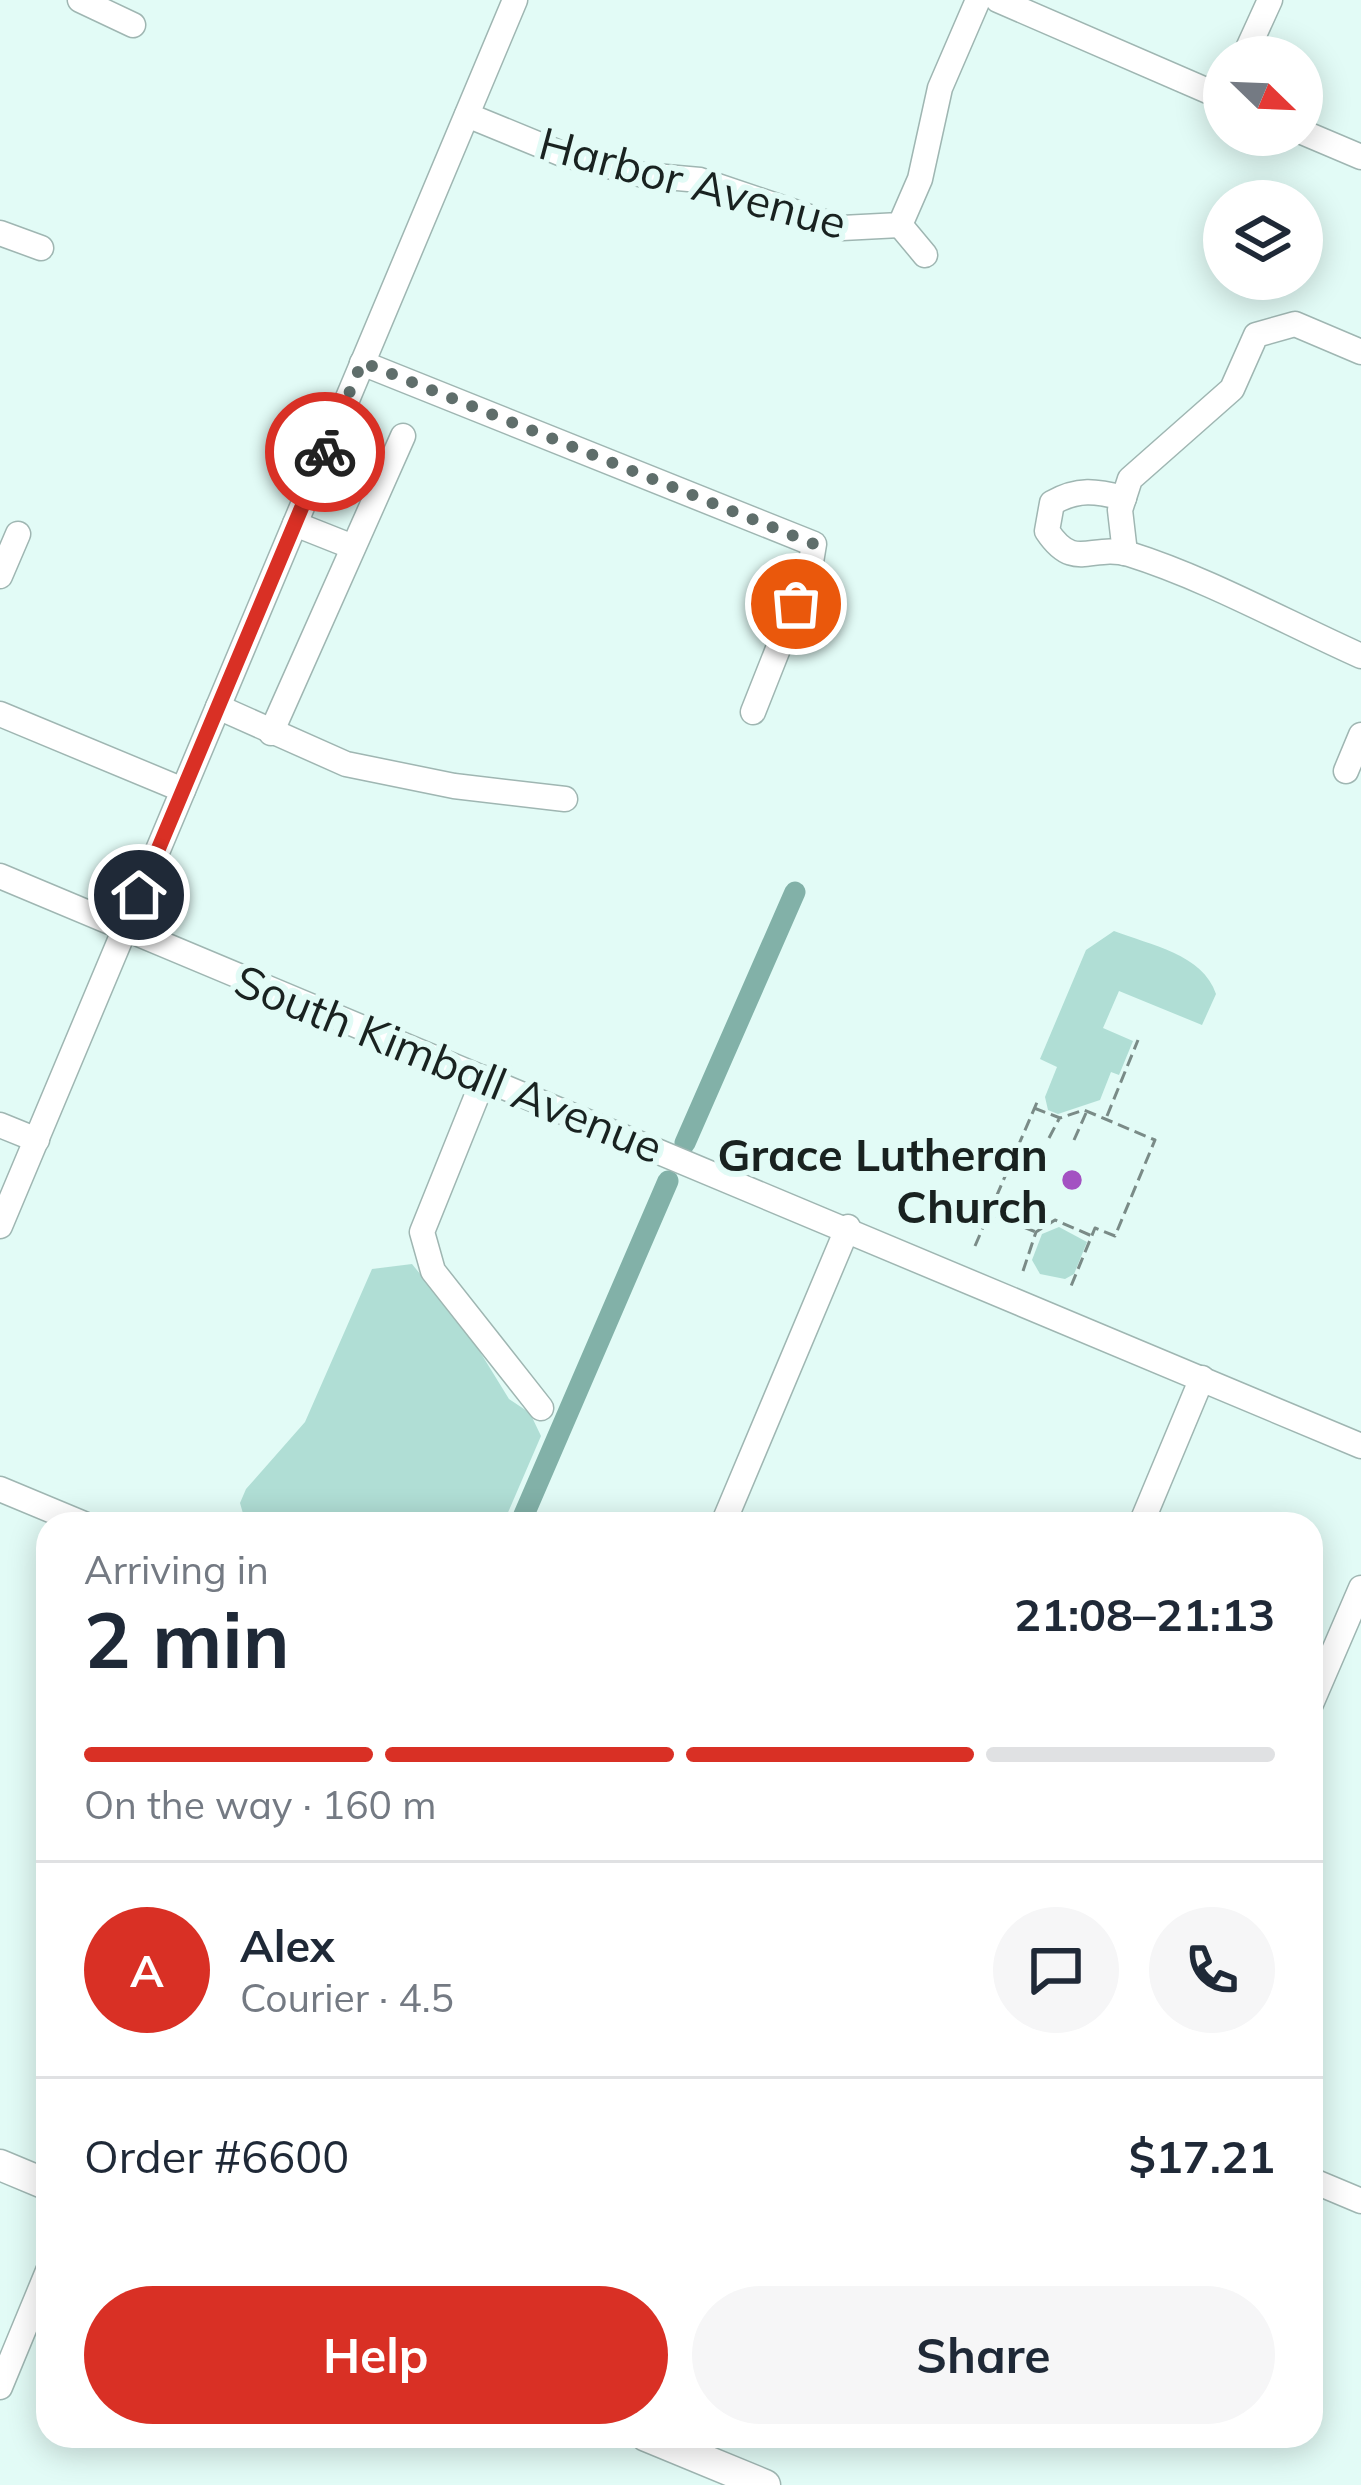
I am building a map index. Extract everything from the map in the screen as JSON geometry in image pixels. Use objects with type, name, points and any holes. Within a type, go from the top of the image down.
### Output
[{"type":"main road","points":[[0,2165],[36,2180]]},
{"type":"main road","points":[[675,2448],[765,2485]]},
{"type":"street","points":[[80,0],[133,25]]},
{"type":"street","points":[[0,1226],[515,0]]},
{"type":"street","name":"Harbor Avenue","points":[[466,115],[562,154],[643,175],[700,180],[842,228],[900,225],[920,179],[940,88],[978,0]]},
{"type":"street","points":[[998,0],[1203,89]]},
{"type":"street","points":[[1254,36],[1270,0]]},
{"type":"street","points":[[1323,141],[1361,157]]},
{"type":"street","points":[[900,225],[925,255]]},
{"type":"street","points":[[0,232],[41,248]]},
{"type":"street","points":[[1125,553],[1124,498],[1130,479],[1232,388],[1256,334],[1295,324],[1361,352]]},
{"type":"street","points":[[362,362],[814,544],[810,568],[753,712]]},
{"type":"street","points":[[271,733],[403,436]]},
{"type":"street","points":[[1124,498],[1091,490],[1067,494],[1052,503],[1046,516],[1047,531],[1058,547],[1074,556],[1125,553],[1361,656]]},
{"type":"street","points":[[295,524],[353,548]]},
{"type":"street","points":[[0,576],[18,535]]},
{"type":"street","points":[[218,706],[346,764],[454,786],[565,799]]},
{"type":"street","points":[[0,714],[183,790]]},
{"type":"street","points":[[1346,771],[1361,735]]},
{"type":"street","name":"South Kimball Avenue","points":[[0,877],[848,1227],[1361,1446]]},
{"type":"street","points":[[484,1078],[422,1232],[433,1271],[541,1408]]},
{"type":"street","points":[[0,1125],[37,1140]]},
{"type":"street","points":[[728,1512],[848,1227]]},
{"type":"street","points":[[1146,1512],[1202,1378]]},
{"type":"street","points":[[0,1490],[54,1512]]},
{"type":"street","points":[[1323,1676],[1361,1588]]},
{"type":"street","points":[[1323,2185],[1361,2201]]},
{"type":"street","points":[[0,2387],[36,2300]]},
{"type":"path","points":[[1106,1119],[1138,1040]]},
{"type":"path","points":[[975,1246],[1037,1100]]},
{"type":"path","points":[[1034,1108],[1060,1118],[1087,1112],[1155,1140],[1114,1236],[1095,1228],[1069,1291]]},
{"type":"path","points":[[1074,1140],[1087,1112]]},
{"type":"path","points":[[1049,1138],[1060,1118]]},
{"type":"path","points":[[989,1213],[1038,1230],[1055,1220],[1092,1236]]},
{"type":"path","points":[[1023,1271],[1046,1213]]},
{"type":"green space","points":[[1114,931],[1188,960],[1216,994],[1202,1025],[1119,991],[1103,1028],[1133,1041],[1119,1075],[1111,1072],[1100,1100],[1058,1114],[1048,1110],[1045,1097],[1057,1067],[1040,1059],[1086,950]]},
{"type":"green space","points":[[1059,1227],[1087,1242],[1074,1274],[1065,1279],[1040,1274],[1032,1260],[1042,1234]]},
{"type":"green space","points":[[412,1264],[469,1334],[509,1399],[530,1413],[541,1436],[508,1512],[243,1512],[240,1503],[246,1489],[305,1422],[372,1269]]},
{"type":"waterway","points":[[685,1143],[795,892]]},
{"type":"waterway","points":[[525,1512],[668,1181]]},
{"type":"way so far","points":[[325,452],[362,362],[814,544],[796,604]]},
{"type":"place","name":"Grace Lutheran Church","points":[[1072,1180]]},
{"type":"route","points":[[139,895],[325,452]]}]
